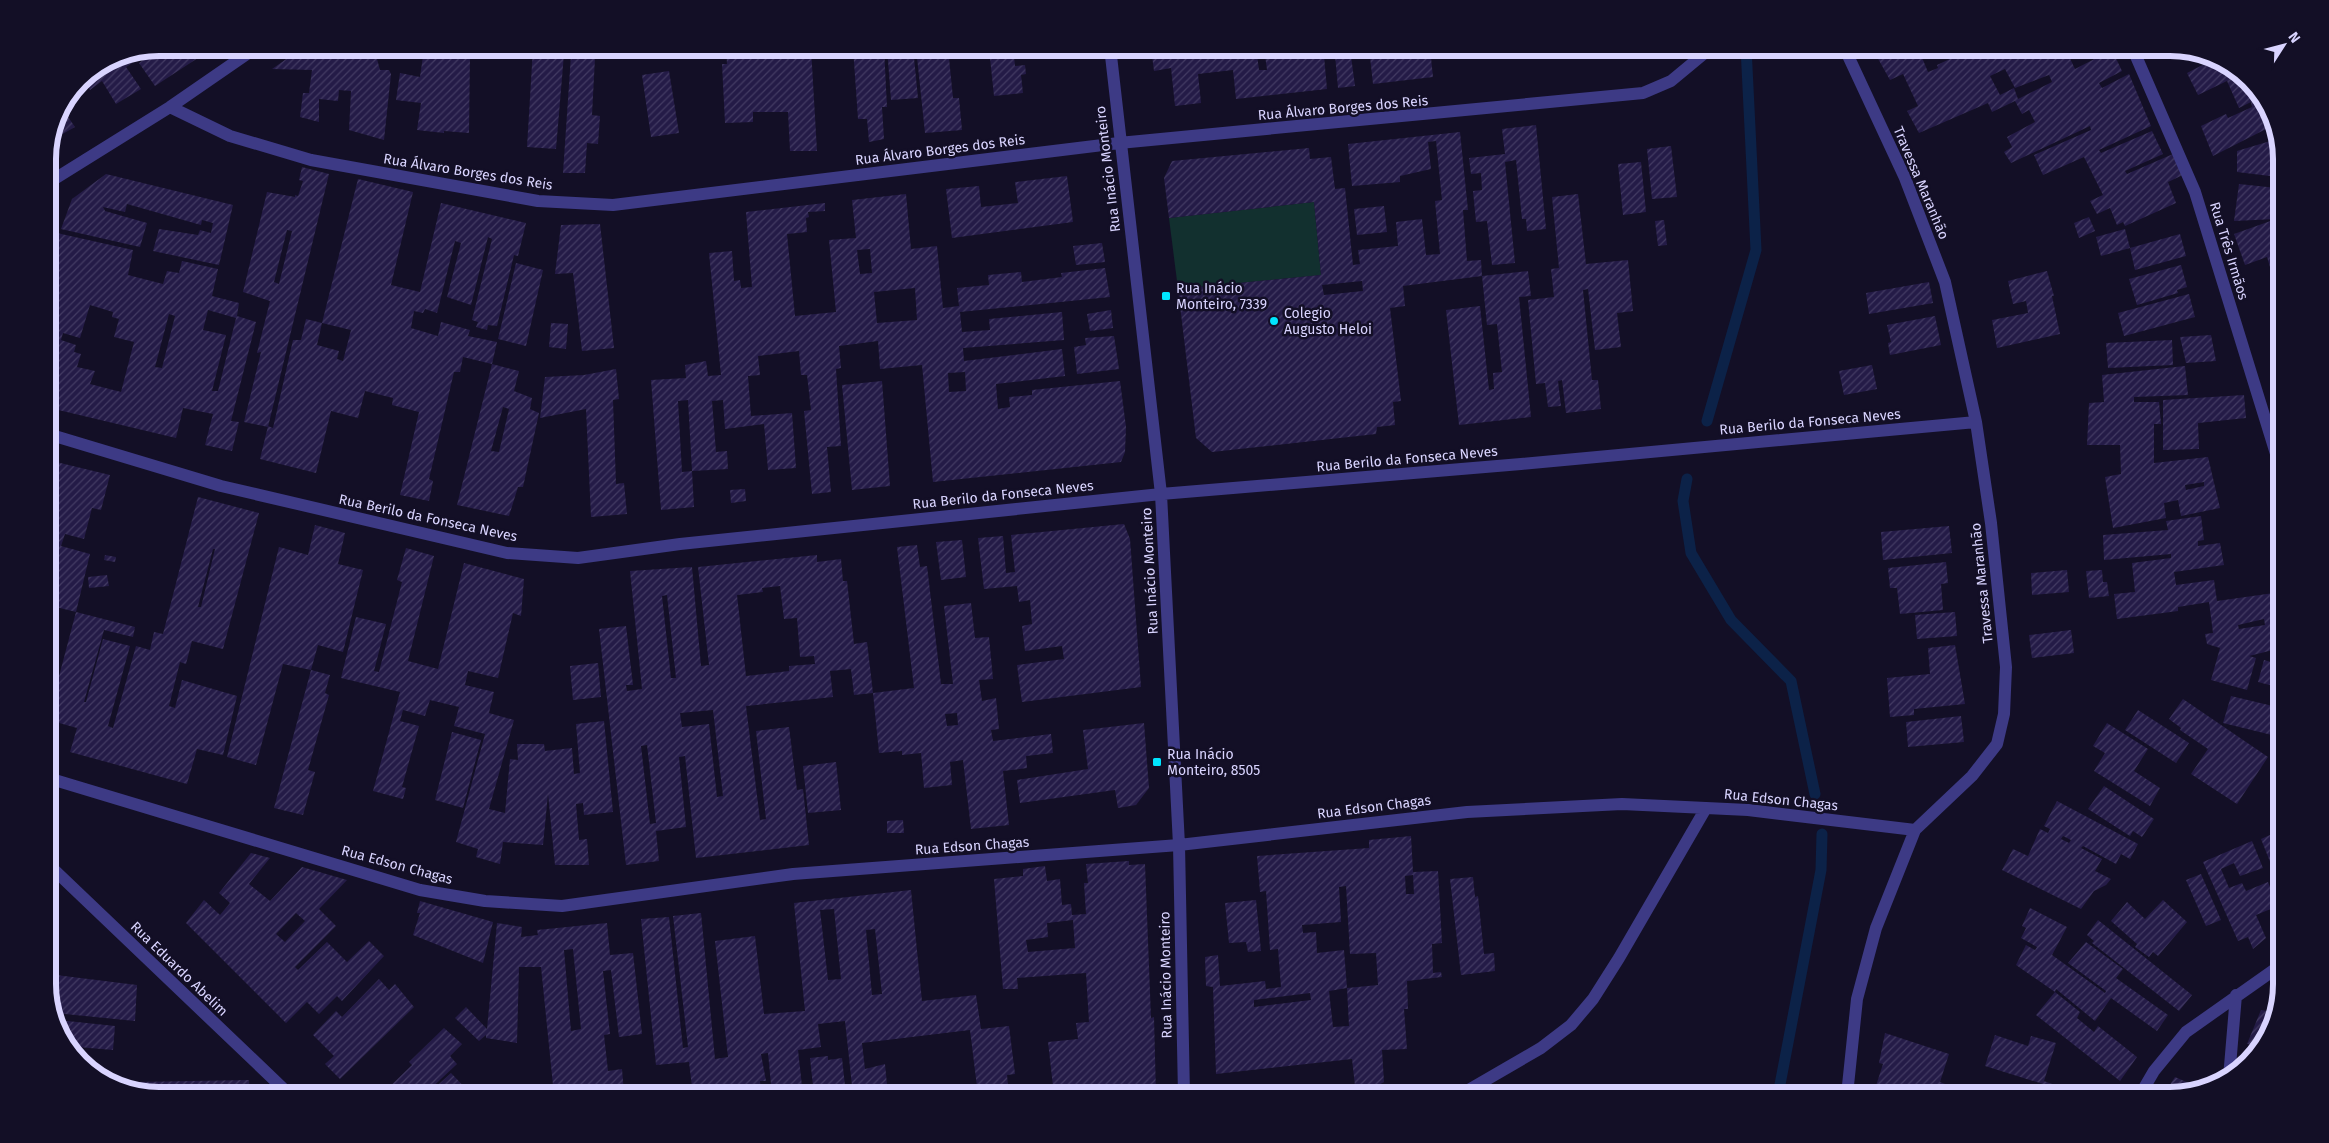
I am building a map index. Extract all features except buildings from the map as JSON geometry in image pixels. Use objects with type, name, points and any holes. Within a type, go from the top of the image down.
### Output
[{"type":"street","points":[[56,178],[170,107],[244,56]]},
{"type":"street","name":"Rua Inácio Monteiro","points":[[1111,56],[1119,143],[1140,299],[1161,494],[1179,845],[1184,1087]]},
{"type":"street","name":"Rua Álvaro Borges dos Reis","points":[[170,107],[230,136],[311,160],[538,201],[613,205],[1119,143],[1492,109],[1643,92],[1671,81],[1702,56]]},
{"type":"street","name":"Travessa Maranhão","points":[[1848,56],[1905,178],[1945,282],[1976,422],[1991,522],[2006,667],[2004,714],[1997,744],[1972,776],[1914,830],[1876,928],[1857,999],[1848,1087]]},
{"type":"street","name":"Rua Três Irmãos","points":[[2136,56],[2195,192],[2273,444]]},
{"type":"street","name":"Rua Berilo da Fonseca Neves","points":[[56,436],[221,486],[443,538],[508,553],[578,558],[680,544],[1161,494],[1521,464],[1976,422]]},
{"type":"street","name":"Rua Edson Chagas","points":[[56,780],[420,890],[495,902],[562,906],[793,874],[1179,845],[1467,812],[1622,804],[1748,810],[1914,830]]},
{"type":"street","points":[[1475,1087],[1541,1048],[1571,1025],[1593,999],[1619,958],[1706,808]]},
{"type":"street","name":"Rua Eduardo Abelim","points":[[56,872],[281,1087]]},
{"type":"street","points":[[2145,1087],[2154,1071],[2186,1032],[2236,995],[2273,971]]},
{"type":"street","points":[[2230,1067],[2236,995]]},
{"type":"green space","points":[[1314,202],[1321,275],[1178,289],[1169,218]]},
{"type":"waterway","points":[[1707,421],[1756,250],[1746,56]]},
{"type":"waterway","points":[[1687,479],[1683,501],[1691,553],[1731,620],[1791,681],[1815,794]]},
{"type":"waterway","points":[[1780,1087],[1821,870],[1822,834]]},
{"type":"place","name":"Rua Inácio Monteiro, 7339","points":[[1166,296]]},
{"type":"place","name":"Colegio Augusto Heloi","points":[[1274,321]]},
{"type":"place","name":"Rua Inácio Monteiro, 8505","points":[[1157,762]]}]
